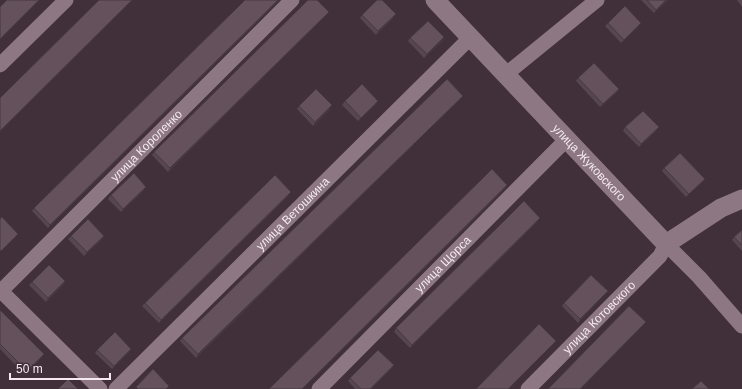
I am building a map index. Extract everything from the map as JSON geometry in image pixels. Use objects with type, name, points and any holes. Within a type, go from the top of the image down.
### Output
[{"type":"street","points":[[0,65],[66,0]]},
{"type":"street","name":"улица Короленко","points":[[0,291],[292,0]]},
{"type":"street","name":"улица Жуковского","points":[[435,0],[566,140],[699,277],[742,326]]},
{"type":"street","points":[[505,75],[597,0]]},
{"type":"street","name":"улица Ветошкина","points":[[116,389],[470,38]]},
{"type":"street","name":"улица Щорса","points":[[319,389],[566,140]]},
{"type":"street","points":[[666,244],[721,208],[742,199]]},
{"type":"street","name":"улица Котовского","points":[[528,389],[660,256],[666,244]]},
{"type":"street","points":[[0,291],[100,389]]},
{"type":"building","points":[[7,0],[39,0],[0,39],[0,7]]},
{"type":"building","points":[[99,0],[132,0],[0,131],[0,98]]},
{"type":"building","points":[[245,0],[278,0],[50,225],[34,208]]},
{"type":"building","points":[[308,0],[317,0],[329,12],[170,168],[154,152]]},
{"type":"building","points":[[377,0],[382,0],[396,14],[378,31],[362,15]]},
{"type":"building","points":[[647,0],[666,0],[656,10]]},
{"type":"building","points":[[625,6],[641,23],[624,40],[608,23]]},
{"type":"building","points":[[428,21],[444,37],[427,54],[410,38]]},
{"type":"building","points":[[594,63],[619,89],[603,104],[578,78]]},
{"type":"building","points":[[447,79],[463,96],[198,354],[182,338]]},
{"type":"building","points":[[362,84],[378,101],[361,118],[345,101]]},
{"type":"building","points":[[316,89],[332,105],[315,122],[299,106]]},
{"type":"building","points":[[643,111],[659,127],[641,144],[625,127]]},
{"type":"building","points":[[680,153],[705,179],[689,194],[664,168]]},
{"type":"building","points":[[492,169],[507,185],[302,389],[269,389]]},
{"type":"building","points":[[134,173],[146,187],[123,209],[111,195]]},
{"type":"building","points":[[275,175],[291,192],[161,320],[145,303]]},
{"type":"building","points":[[524,201],[540,218],[412,345],[396,328]]},
{"type":"building","points":[[2,217],[18,234],[1,251],[0,219]]},
{"type":"building","points":[[88,219],[104,236],[87,252],[71,236]]},
{"type":"building","points":[[742,230],[742,245],[734,237]]},
{"type":"building","points":[[49,265],[65,281],[48,298],[32,282]]},
{"type":"building","points":[[591,275],[608,291],[580,319],[564,303]]},
{"type":"building","points":[[629,306],[646,322],[580,389],[548,389]]},
{"type":"building","points":[[0,310],[44,354],[27,371],[0,344]]},
{"type":"building","points":[[539,324],[556,341],[508,389],[476,389]]},
{"type":"building","points":[[115,332],[131,349],[114,366],[97,350]]},
{"type":"building","points":[[378,350],[394,365],[370,389],[361,389],[350,378]]},
{"type":"building","points":[[153,369],[169,386],[166,389],[138,389],[136,387]]},
{"type":"building","points":[[68,379],[78,389],[58,389]]},
{"type":"building","points":[[701,381],[709,389],[692,389]]}]
